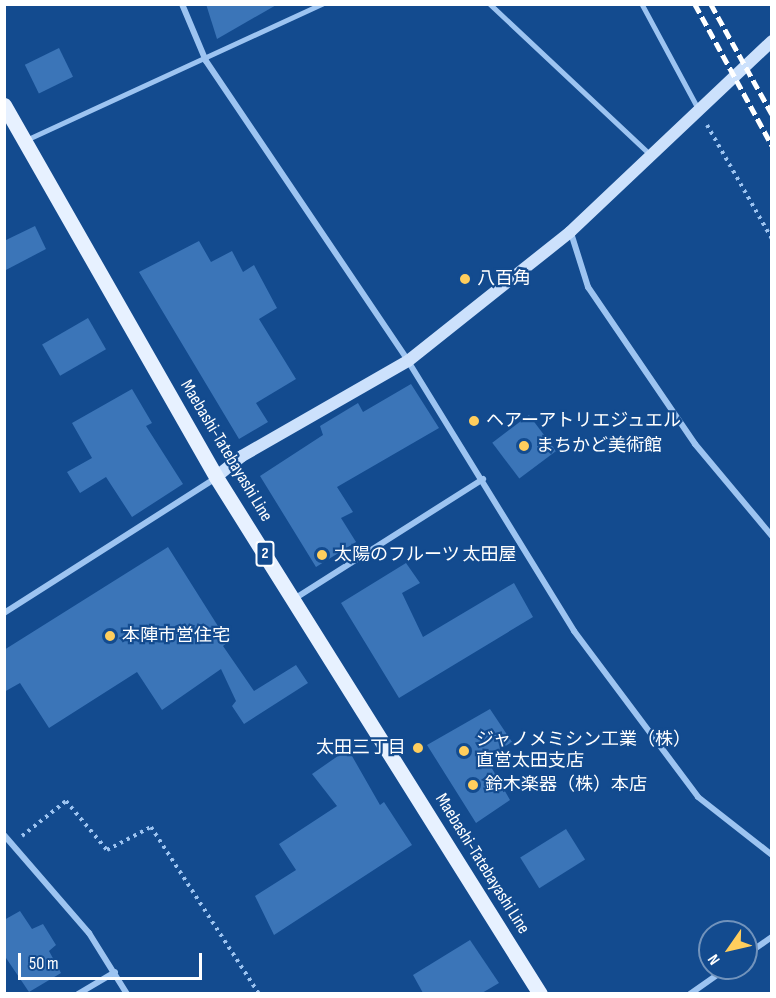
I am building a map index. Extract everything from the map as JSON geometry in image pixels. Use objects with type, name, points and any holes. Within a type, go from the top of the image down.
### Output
[{"type":"main road","name":"Maebashi-Tatebayashi Line","points":[[6,112],[216,477],[540,993]]},
{"type":"street","points":[[182,4],[206,61],[408,361],[483,479],[574,631],[698,797],[771,855]]},
{"type":"street","points":[[4,614],[216,477],[242,456],[408,361],[570,232],[771,41]]},
{"type":"street","points":[[570,232],[588,287],[695,444],[771,536]]},
{"type":"street","points":[[293,599],[483,479]]},
{"type":"street","points":[[4,835],[89,933],[127,993]]},
{"type":"street","points":[[758,946],[771,937]]},
{"type":"street","points":[[78,993],[115,972]]},
{"type":"street","points":[[690,993],[709,980]]},
{"type":"lane","points":[[23,141],[206,61],[322,4]]},
{"type":"lane","points":[[490,4],[651,155]]},
{"type":"lane","points":[[642,4],[698,108]]},
{"type":"path","points":[[706,122],[771,239]]},
{"type":"path","points":[[13,844],[66,801],[107,850],[151,827],[259,993]]},
{"type":"building","points":[[206,4],[278,4],[217,39]]},
{"type":"building","points":[[59,48],[73,77],[39,93],[25,65]]},
{"type":"building","points":[[35,226],[46,249],[4,271],[4,241]]},
{"type":"building","points":[[199,241],[211,262],[232,251],[243,272],[254,265],[277,308],[259,319],[296,379],[256,403],[268,422],[239,439],[139,272]]},
{"type":"building","points":[[88,318],[106,349],[60,376],[42,344]]},
{"type":"building","points":[[411,384],[439,428],[337,487],[353,512],[341,518],[356,542],[316,567],[260,476],[323,435],[320,426],[358,403],[363,412]]},
{"type":"building","points":[[132,389],[152,423],[146,426],[183,484],[132,517],[106,477],[80,493],[67,472],[92,458],[72,423]]},
{"type":"building","name":"まちかど美術館","points":[[529,415],[556,451],[519,479],[492,443]]},
{"type":"building","name":"本陣市営住宅","points":[[168,547],[228,642],[223,646],[254,691],[296,665],[308,683],[244,724],[232,706],[236,701],[221,669],[162,710],[137,672],[49,728],[20,683],[4,692],[4,650]]},
{"type":"building","points":[[406,563],[420,583],[402,593],[423,637],[514,583],[533,617],[399,698],[341,603]]},
{"type":"building","points":[[490,709],[512,742],[486,758],[510,800],[476,823],[427,745]]},
{"type":"building","points":[[348,749],[380,805],[384,802],[412,845],[274,935],[255,896],[296,870],[279,844],[337,806],[312,774]]},
{"type":"building","points":[[566,829],[585,860],[539,888],[520,858]]},
{"type":"building","points":[[20,911],[32,929],[43,924],[56,945],[49,951],[61,973],[29,992],[4,955],[4,920]]},
{"type":"building","points":[[470,940],[499,983],[482,993],[423,993],[413,975]]},
{"type":"railway","points":[[695,4],[772,145]]},
{"type":"railway","points":[[711,4],[772,114]]},
{"type":"place","name":"八百角","points":[[465,279]]},
{"type":"place","name":"ヘアーアトリエジュエル","points":[[474,421]]},
{"type":"place","name":"まちかど美術館","points":[[524,446]]},
{"type":"place","name":"太陽のフルーツ 太田屋","points":[[322,555]]},
{"type":"place","name":"本陣市営住宅","points":[[110,636]]},
{"type":"place","name":"太田三丁目","points":[[418,748]]},
{"type":"place","name":"ジャノメミシン工業（株） 直営太田支店","points":[[464,751]]},
{"type":"place","name":"鈴木楽器（株）本店","points":[[473,785]]}]
